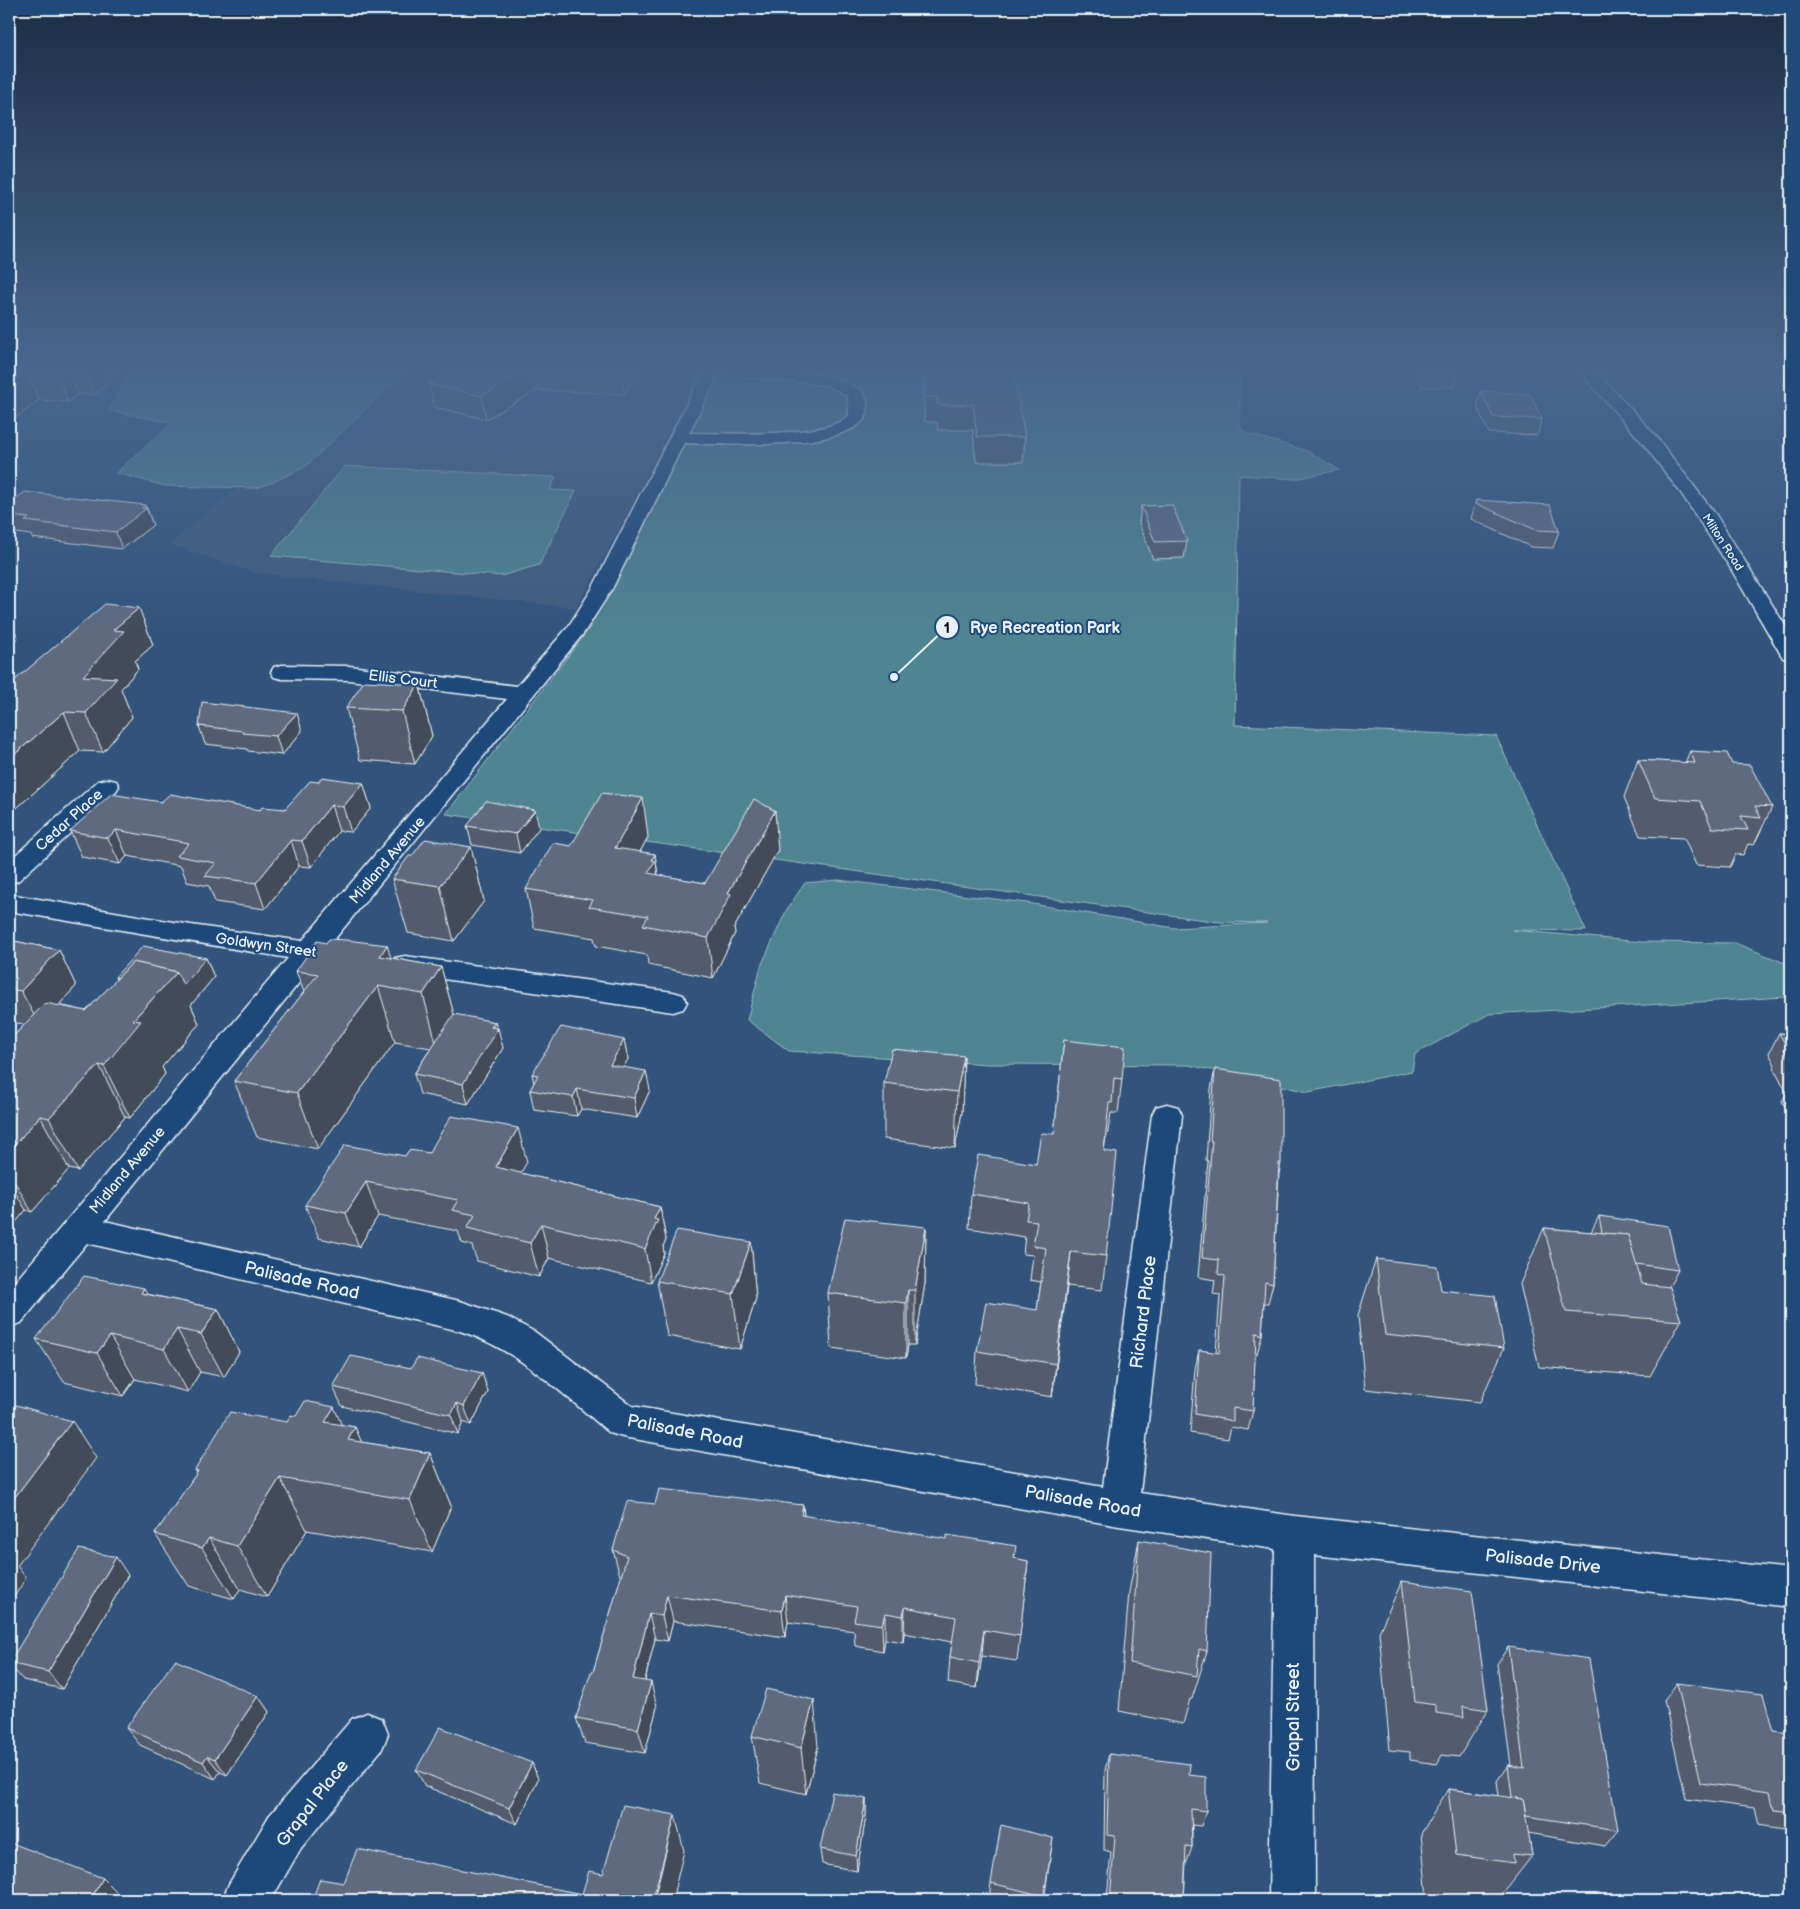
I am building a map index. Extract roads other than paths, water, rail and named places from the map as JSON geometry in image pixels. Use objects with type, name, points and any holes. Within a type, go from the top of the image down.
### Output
[{"type":"street","name":"Midland Avenue","points":[[9,1313],[311,952],[576,630],[602,589],[667,459]]},
{"type":"street","name":"Milton Road","points":[[1664,459],[1694,498],[1743,572],[1791,653]]},
{"type":"street","name":"Ellis Court","points":[[282,672],[349,673],[524,694]]},
{"type":"street","name":"Cedar Place","points":[[9,875],[107,786]]},
{"type":"street","name":"Goldwyn Street","points":[[9,902],[191,934],[354,958]]},
{"type":"street","points":[[383,962],[673,1002]]},
{"type":"street","name":"Richard Place","points":[[1119,1508],[1167,1115]]},
{"type":"street","name":"Palisade Road","points":[[79,1228],[460,1316],[496,1327],[523,1343],[623,1421],[1119,1508],[1294,1534]]},
{"type":"street","name":"Palisade Drive","points":[[1294,1534],[1791,1588]]},
{"type":"street","name":"Grapal Street","points":[[1292,1900],[1294,1534]]},
{"type":"street","name":"Grapal Place","points":[[245,1900],[285,1832],[367,1734]]},
{"type":"place","name":"Rye Recreation Park","points":[[894,677]]}]
